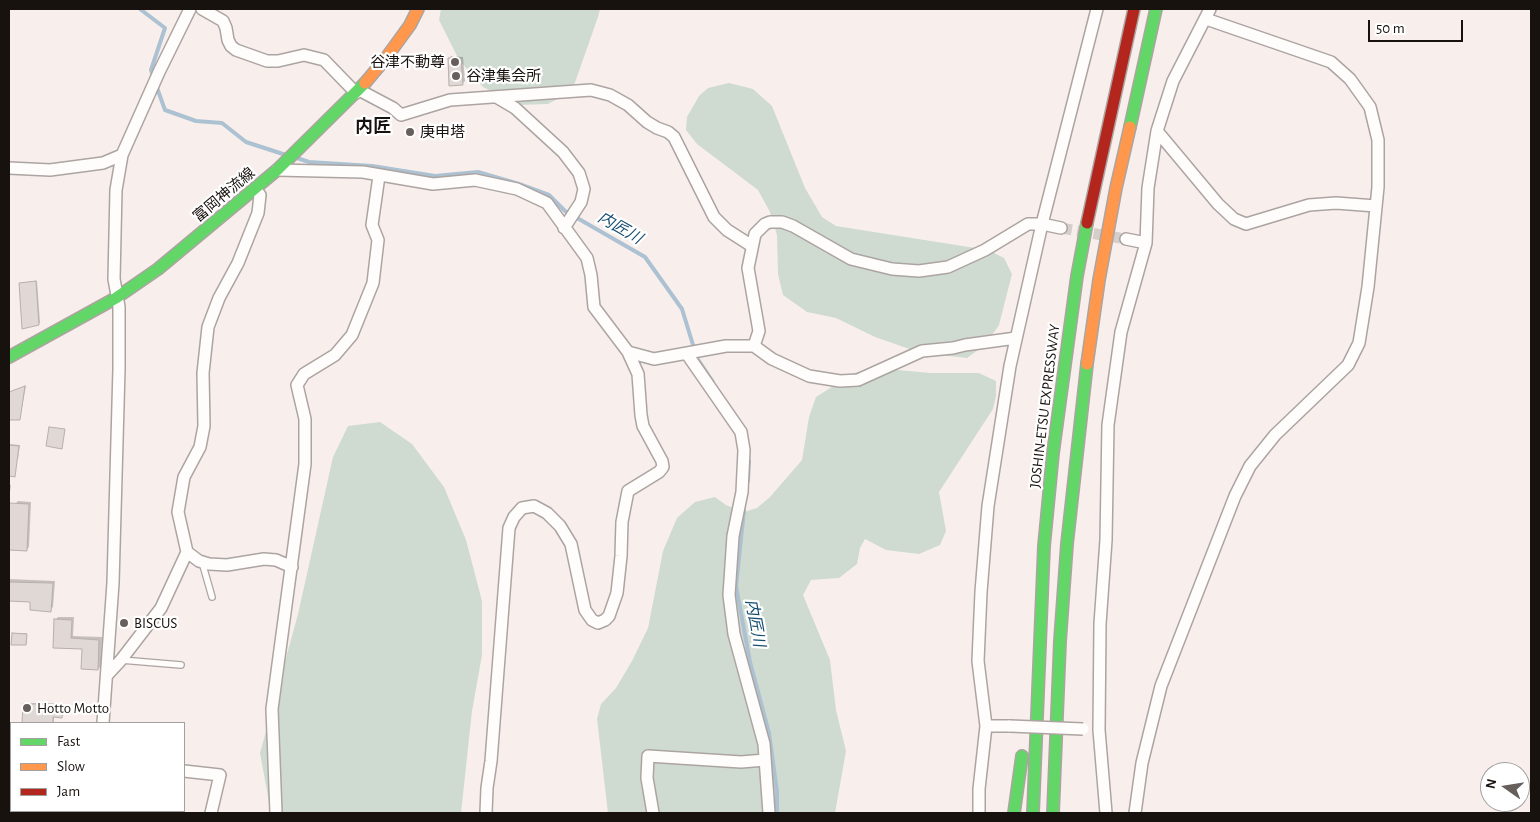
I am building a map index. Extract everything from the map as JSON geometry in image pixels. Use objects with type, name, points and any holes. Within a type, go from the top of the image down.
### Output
[{"type":"main road","name":"富岡神流線","points":[[9,358],[116,298],[173,257],[256,188],[277,170],[357,91],[386,58],[410,25],[418,9]]},
{"type":"main road","name":"JOSHIN-ETSU EXPRESSWAY","points":[[1032,813],[1039,630],[1053,453],[1078,276],[1096,178],[1134,9]]},
{"type":"main road","points":[[1054,813],[1060,650],[1066,554],[1086,368],[1099,280],[1116,188],[1156,9]]},
{"type":"main road","points":[[1014,813],[1020,776],[1042,523],[1053,453]]},
{"type":"main road","points":[[9,772],[10,792]]},
{"type":"street","points":[[104,722],[113,574],[119,369],[118,307],[114,279],[116,190],[122,155],[159,72],[190,9]]},
{"type":"street","points":[[202,9],[222,21],[226,28],[228,40],[236,50],[267,62],[304,54],[324,60],[357,91],[393,108],[401,115],[450,100],[591,90],[610,95],[628,106],[646,122],[668,132],[674,137],[714,217],[728,230],[752,246]]},
{"type":"street","points":[[979,813],[979,789],[986,726],[978,661],[988,506],[1016,338],[1042,224],[1097,9]]},
{"type":"street","points":[[1106,813],[1100,730],[1100,624],[1106,540],[1108,425],[1122,332],[1146,243],[1148,188],[1157,131],[1173,81],[1208,14],[1331,62],[1350,79],[1370,107],[1378,140],[1378,186],[1368,287],[1359,343],[1348,365],[1276,435],[1250,466],[1235,496],[1161,686],[1142,763],[1135,813]]},
{"type":"street","points":[[498,98],[515,108],[564,152],[578,173],[584,189],[581,202],[564,228]]},
{"type":"street","points":[[1157,131],[1218,204],[1234,219],[1246,224],[1309,205],[1336,202],[1376,206]]},
{"type":"street","points":[[9,168],[50,170],[103,164],[122,155]]},
{"type":"street","points":[[277,170],[363,172],[433,184],[474,180],[517,189],[547,203],[587,258],[594,307],[628,352],[638,374],[643,426],[662,461],[663,467],[659,472],[628,491],[622,522],[618,593],[609,616],[598,623],[592,620],[585,610],[571,544],[560,526],[547,513],[534,506],[522,508],[514,517],[509,528],[492,751],[486,788],[486,813]]},
{"type":"street","points":[[276,813],[272,708],[305,464],[305,419],[297,385],[304,374],[335,355],[352,335],[374,283],[378,240],[372,225],[379,176]]},
{"type":"street","points":[[108,674],[161,608],[187,552],[178,512],[184,477],[200,447],[204,426],[203,373],[208,327],[219,298],[238,262],[258,213],[260,196],[256,188]]},
{"type":"street","points":[[754,346],[759,331],[748,268],[755,234],[765,224],[770,222],[782,222],[793,226],[851,259],[892,269],[919,271],[948,267],[985,250],[1028,224],[1042,224],[1061,228]]},
{"type":"street","points":[[1126,239],[1146,243]]},
{"type":"street","points":[[628,352],[654,359],[726,346],[754,346],[772,359],[808,376],[840,381],[858,380],[922,351],[1016,338]]},
{"type":"street","points":[[687,354],[741,432],[744,450],[742,492],[733,536],[729,594],[734,634],[764,744],[769,813]]},
{"type":"street","points":[[187,552],[202,562],[209,564],[227,565],[264,559],[276,560],[292,567]]},
{"type":"street","points":[[986,726],[1100,730]]},
{"type":"street","points":[[654,813],[647,778],[648,756],[741,762],[765,760]]},
{"type":"street","points":[[185,771],[220,775],[211,813]]},
{"type":"lane","points":[[202,562],[212,597]]},
{"type":"lane","points":[[121,660],[181,664]]},
{"type":"shaded area","points":[[441,9],[600,9],[572,91],[548,104],[519,105],[483,87],[459,60],[439,20]]},
{"type":"shaded area","points":[[729,83],[753,89],[772,106],[805,188],[822,217],[836,226],[988,250],[1004,258],[1012,274],[999,325],[985,345],[967,358],[921,353],[875,337],[836,318],[807,312],[783,295],[778,274],[777,235],[770,212],[758,190],[697,144],[686,130],[687,117],[699,96],[708,88]]},
{"type":"shaded area","points":[[876,368],[931,373],[979,373],[996,381],[996,396],[993,409],[939,492],[946,531],[940,545],[919,554],[886,550],[865,539],[860,548],[857,564],[839,578],[811,580],[803,595],[830,660],[836,710],[846,751],[835,813],[608,813],[597,719],[601,704],[616,688],[648,628],[663,551],[677,518],[695,502],[715,497],[726,505],[744,512],[757,508],[770,497],[802,460],[809,417],[816,397],[854,373]]},
{"type":"shaded area","points":[[380,422],[412,444],[444,487],[466,540],[482,601],[482,655],[472,711],[461,813],[271,813],[260,753],[298,614],[333,457],[348,426]]},
{"type":"building","name":"谷津集会所","points":[[457,57],[457,59],[461,59],[463,85],[449,86],[448,58]]},
{"type":"building","points":[[36,281],[39,325],[22,329],[19,283]]},
{"type":"building","points":[[25,386],[20,420],[9,420],[9,392]]},
{"type":"building","points":[[49,427],[65,429],[62,449],[46,446]]},
{"type":"building","points":[[9,445],[19,446],[15,477],[9,476]]},
{"type":"building","points":[[9,503],[29,504],[27,551],[9,550]]},
{"type":"building","points":[[9,582],[53,583],[51,612],[30,610],[30,602],[9,601]]},
{"type":"building","points":[[54,619],[72,620],[71,638],[99,640],[98,670],[81,669],[82,649],[53,648]]},
{"type":"building","points":[[12,633],[27,634],[26,645],[11,645]]},
{"type":"building","points":[[23,704],[64,704],[62,718],[53,717],[53,722],[22,722]]},
{"type":"waterway","name":"内匠川","points":[[140,9],[165,28],[151,70],[154,78]]},
{"type":"waterway","name":"内匠川","points":[[156,85],[165,110],[196,121],[222,123],[246,142],[286,155]]},
{"type":"waterway","name":"内匠川","points":[[297,158],[309,162],[372,166],[435,176],[478,172],[549,195],[565,211],[645,257],[682,309],[697,358],[713,382]]},
{"type":"waterway","name":"内匠川","points":[[748,481],[749,461]]},
{"type":"waterway","name":"内匠川","points":[[744,510],[736,586],[750,662],[769,733],[777,792],[777,813]]},
{"type":"tunnel","points":[[1061,228],[1126,239]]},
{"type":"traffic: fast","points":[[1130,127],[1156,9]]},
{"type":"traffic: fast","points":[[9,357],[116,298],[158,269],[277,170],[365,83]]},
{"type":"traffic: fast","points":[[1033,813],[1044,546],[1053,453],[1077,276],[1087,223]]},
{"type":"traffic: fast","points":[[1053,813],[1060,641],[1067,544],[1087,364]]},
{"type":"traffic: fast","points":[[1014,813],[1022,756]]},
{"type":"traffic: fast","points":[[9,772],[10,792]]},
{"type":"traffic: slow","points":[[365,83],[410,25],[418,9]]},
{"type":"traffic: slow","points":[[1087,364],[1099,280],[1116,188],[1130,127]]},
{"type":"traffic: jam","points":[[1087,223],[1134,9]]},
{"type":"place","name":"谷津不動尊","points":[[455,62]]},
{"type":"place","name":"谷津集会所","points":[[456,76]]},
{"type":"place","name":"庚申塔","points":[[410,132]]},
{"type":"place","name":"BISCUS","points":[[124,623]]},
{"type":"place","name":"Hotto Motto","points":[[27,708]]},
{"type":"district","name":"内匠","points":[[373,127]]}]
